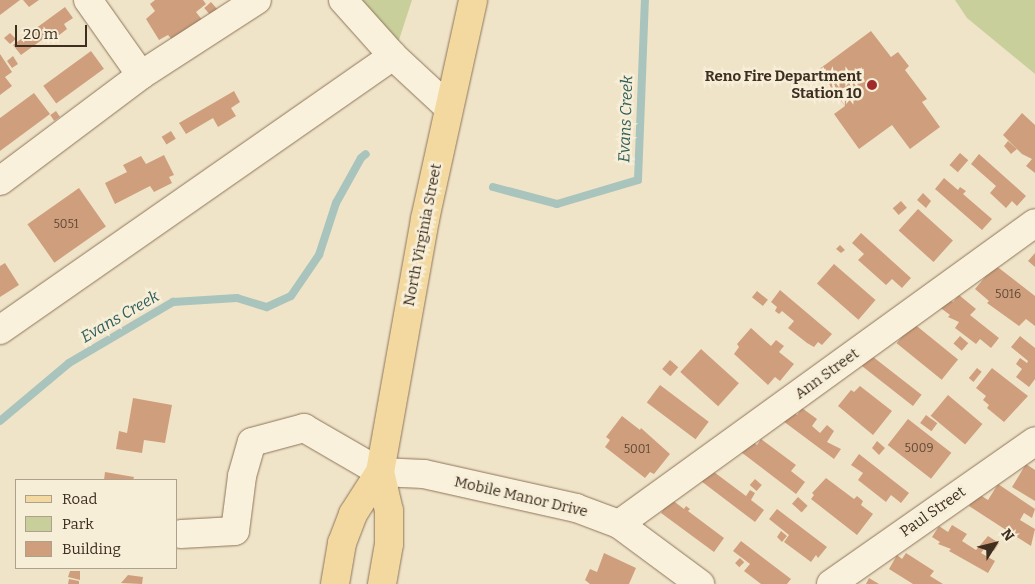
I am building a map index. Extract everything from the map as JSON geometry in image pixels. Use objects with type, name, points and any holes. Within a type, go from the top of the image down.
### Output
[{"type":"main road","name":"North Virginia Street","points":[[335,584],[342,543],[353,514],[380,472],[448,107],[473,0]]},
{"type":"main road","name":"North Virginia Street","points":[[380,472],[389,511],[389,544],[382,584]]},
{"type":"street","points":[[88,0],[140,75]]},
{"type":"street","points":[[0,181],[140,75],[257,0]]},
{"type":"street","points":[[343,0],[393,56],[448,107]]},
{"type":"street","points":[[0,330],[393,56]]},
{"type":"street","name":"Ann Street","points":[[618,524],[1035,222]]},
{"type":"street","points":[[181,534],[235,531],[242,476],[252,442],[304,428],[380,472]]},
{"type":"street","name":"Paul Street","points":[[832,584],[1035,441]]},
{"type":"street","name":"Mobile Manor Drive","points":[[380,472],[424,474],[576,508],[618,524],[700,584]]},
{"type":"green space","points":[[351,0],[412,0],[398,43]]},
{"type":"green space","points":[[955,0],[1035,0],[1035,74],[967,18]]},
{"type":"building","points":[[0,0],[20,0],[0,15]]},
{"type":"building","points":[[23,0],[39,0],[29,7]]},
{"type":"building","points":[[155,0],[203,0],[206,4],[196,12],[203,21],[176,44],[168,35],[159,40],[146,19],[155,11],[150,4]]},
{"type":"building","points":[[211,2],[218,10],[211,16],[204,8]]},
{"type":"building","points":[[65,7],[73,18],[64,24],[67,29],[58,36],[54,31],[21,55],[13,45]]},
{"type":"building","name":"Reno Fire Department Station 10","points":[[871,31],[891,57],[898,52],[909,66],[905,70],[927,99],[922,102],[940,127],[910,149],[892,125],[859,149],[834,114],[845,106],[818,70]]},
{"type":"building","points":[[10,33],[16,39],[10,44],[4,38]]},
{"type":"building","points":[[91,51],[104,69],[56,103],[43,86]]},
{"type":"building","points":[[0,54],[12,72],[5,77],[12,86],[0,95]]},
{"type":"building","points":[[13,56],[18,64],[12,68],[7,61]]},
{"type":"building","points":[[234,91],[240,102],[231,108],[236,116],[218,127],[213,118],[186,134],[179,123]]},
{"type":"building","points":[[34,93],[50,114],[0,151],[0,118]]},
{"type":"building","points":[[56,111],[60,117],[54,121],[50,115]]},
{"type":"building","points":[[1022,113],[1035,125],[1035,173],[1026,166],[1032,159],[1022,154],[1003,135]]},
{"type":"building","points":[[171,131],[176,139],[166,144],[162,137]]},
{"type":"building","points":[[1008,141],[1017,149],[1011,154],[1004,146]]},
{"type":"building","points":[[960,153],[968,160],[958,172],[950,165]]},
{"type":"building","points":[[979,154],[1026,196],[1017,206],[1012,201],[1006,208],[990,193],[996,186],[971,164]]},
{"type":"building","points":[[164,155],[174,175],[169,177],[172,183],[154,192],[150,186],[115,204],[105,183],[127,172],[123,165],[141,156],[146,164]]},
{"type":"building","points":[[944,178],[958,190],[960,187],[966,191],[963,194],[992,219],[982,230],[935,189]]},
{"type":"building","points":[[79,188],[106,227],[54,263],[27,224]]},
{"type":"building","points":[[923,193],[931,201],[926,208],[917,200]]},
{"type":"building","points":[[901,201],[907,208],[899,215],[893,208]]},
{"type":"building","points":[[918,209],[953,240],[934,262],[899,231]]},
{"type":"building","points":[[861,233],[911,278],[902,288],[892,279],[886,285],[858,260],[864,254],[852,243]]},
{"type":"building","points":[[840,245],[845,250],[841,253],[836,249]]},
{"type":"building","points":[[1035,253],[1035,267],[1028,261]]},
{"type":"building","points":[[5,263],[19,285],[0,297],[0,266]]},
{"type":"building","points":[[834,264],[876,300],[858,320],[817,284]]},
{"type":"building","points":[[995,265],[1035,296],[1035,326],[1026,319],[1019,326],[987,303],[989,301],[975,289]]},
{"type":"building","points":[[780,290],[832,334],[822,345],[818,342],[814,347],[807,343],[788,328],[794,321],[782,311],[779,314],[775,311],[777,307],[771,302]]},
{"type":"building","points":[[757,291],[768,300],[763,306],[752,297]]},
{"type":"building","points":[[959,295],[976,309],[970,315],[999,338],[991,348],[980,339],[976,344],[955,328],[959,322],[948,317],[950,315],[938,306],[945,296],[953,302]]},
{"type":"building","points":[[913,323],[958,360],[942,380],[897,343]]},
{"type":"building","points":[[751,328],[771,346],[776,340],[784,346],[779,352],[794,364],[780,381],[775,377],[768,385],[734,354],[739,347],[737,344]]},
{"type":"building","points":[[960,336],[968,343],[962,351],[953,344]]},
{"type":"building","points":[[1020,336],[1035,348],[1035,379],[1029,387],[1016,377],[1022,369],[1016,364],[1020,358],[1027,363],[1028,361],[1011,347]]},
{"type":"building","points":[[701,349],[739,383],[718,406],[680,372]]},
{"type":"building","points":[[868,353],[922,395],[913,406],[859,364]]},
{"type":"building","points":[[670,360],[678,367],[670,376],[662,369]]},
{"type":"building","points":[[977,368],[982,372],[973,382],[969,378]]},
{"type":"building","points":[[992,368],[1028,396],[1004,422],[987,408],[989,405],[983,400],[986,396],[976,388]]},
{"type":"building","points":[[660,385],[709,422],[695,439],[647,403]]},
{"type":"building","points":[[860,386],[892,411],[873,435],[838,406],[851,390],[854,392]]},
{"type":"building","points":[[948,395],[982,424],[965,445],[931,416]]},
{"type":"building","points":[[133,398],[172,405],[165,443],[144,440],[142,453],[116,449],[119,431],[127,433]]},
{"type":"building","points":[[802,408],[817,419],[812,426],[820,433],[827,425],[834,431],[827,442],[841,449],[834,459],[783,421],[791,410],[797,415]]},
{"type":"building","points":[[926,415],[937,423],[931,431],[920,423]]},
{"type":"building","points":[[622,416],[640,430],[641,428],[670,454],[654,474],[650,472],[645,478],[605,447],[610,440],[606,437]]},
{"type":"building","points":[[908,419],[951,453],[931,479],[888,445]]},
{"type":"building","points":[[746,437],[757,445],[761,439],[796,465],[791,471],[805,482],[796,494],[737,449]]},
{"type":"building","points":[[877,441],[885,448],[879,455],[872,448]]},
{"type":"building","points":[[859,454],[909,493],[901,503],[891,495],[886,502],[858,480],[863,473],[851,465]]},
{"type":"building","points":[[1026,464],[1035,470],[1035,501],[1012,487]]},
{"type":"building","points":[[710,469],[746,496],[750,490],[755,493],[751,500],[764,510],[755,522],[701,481]]},
{"type":"building","points":[[105,472],[134,477],[133,479],[104,479]]},
{"type":"building","points":[[826,478],[854,499],[857,496],[863,501],[861,505],[873,514],[857,535],[811,499],[814,495],[812,493]]},
{"type":"building","points":[[755,479],[762,485],[757,491],[750,485]]},
{"type":"building","points":[[998,484],[1035,509],[1032,518],[1024,513],[1020,520],[1035,529],[1031,546],[1012,534],[1010,537],[1004,534],[1006,530],[969,506],[977,493],[988,500]]},
{"type":"building","points":[[798,497],[808,506],[802,512],[792,504]]},
{"type":"building","points":[[671,499],[684,509],[686,506],[690,509],[688,511],[724,538],[714,552],[661,513]]},
{"type":"building","points":[[777,509],[827,547],[818,558],[816,555],[811,562],[784,542],[789,535],[769,519]]},
{"type":"building","points":[[952,525],[967,534],[962,541],[976,550],[988,536],[999,543],[994,551],[986,546],[981,553],[995,561],[988,573],[949,551],[951,549],[938,544],[940,542],[932,537],[939,526],[948,532]]},
{"type":"building","points":[[781,531],[787,536],[782,542],[777,537]]},
{"type":"building","points":[[741,541],[791,579],[787,584],[761,584],[744,571],[750,564],[733,551]]},
{"type":"building","points":[[604,553],[636,568],[629,584],[590,584],[585,580],[590,569],[597,572]]},
{"type":"building","points":[[906,553],[934,571],[930,576],[943,584],[913,584],[889,569],[897,555],[902,559]]},
{"type":"building","points":[[740,558],[744,562],[739,567],[735,563]]},
{"type":"building","points":[[70,571],[80,571],[80,580],[68,577]]},
{"type":"building","points":[[128,575],[143,577],[142,584],[121,583]]},
{"type":"building","points":[[869,578],[879,584],[866,584]]},
{"type":"building","points":[[69,579],[79,581],[79,584],[68,584]]},
{"type":"waterway","name":"Evans Creek","points":[[493,187],[557,204],[638,180],[645,0]]},
{"type":"waterway","name":"Evans Creek","points":[[0,421],[69,363],[173,302],[237,298],[267,307],[291,296],[319,255],[336,203],[361,158],[366,154]]},
{"type":"place","name":"Reno Fire Department Station 10","points":[[872,85]]}]
